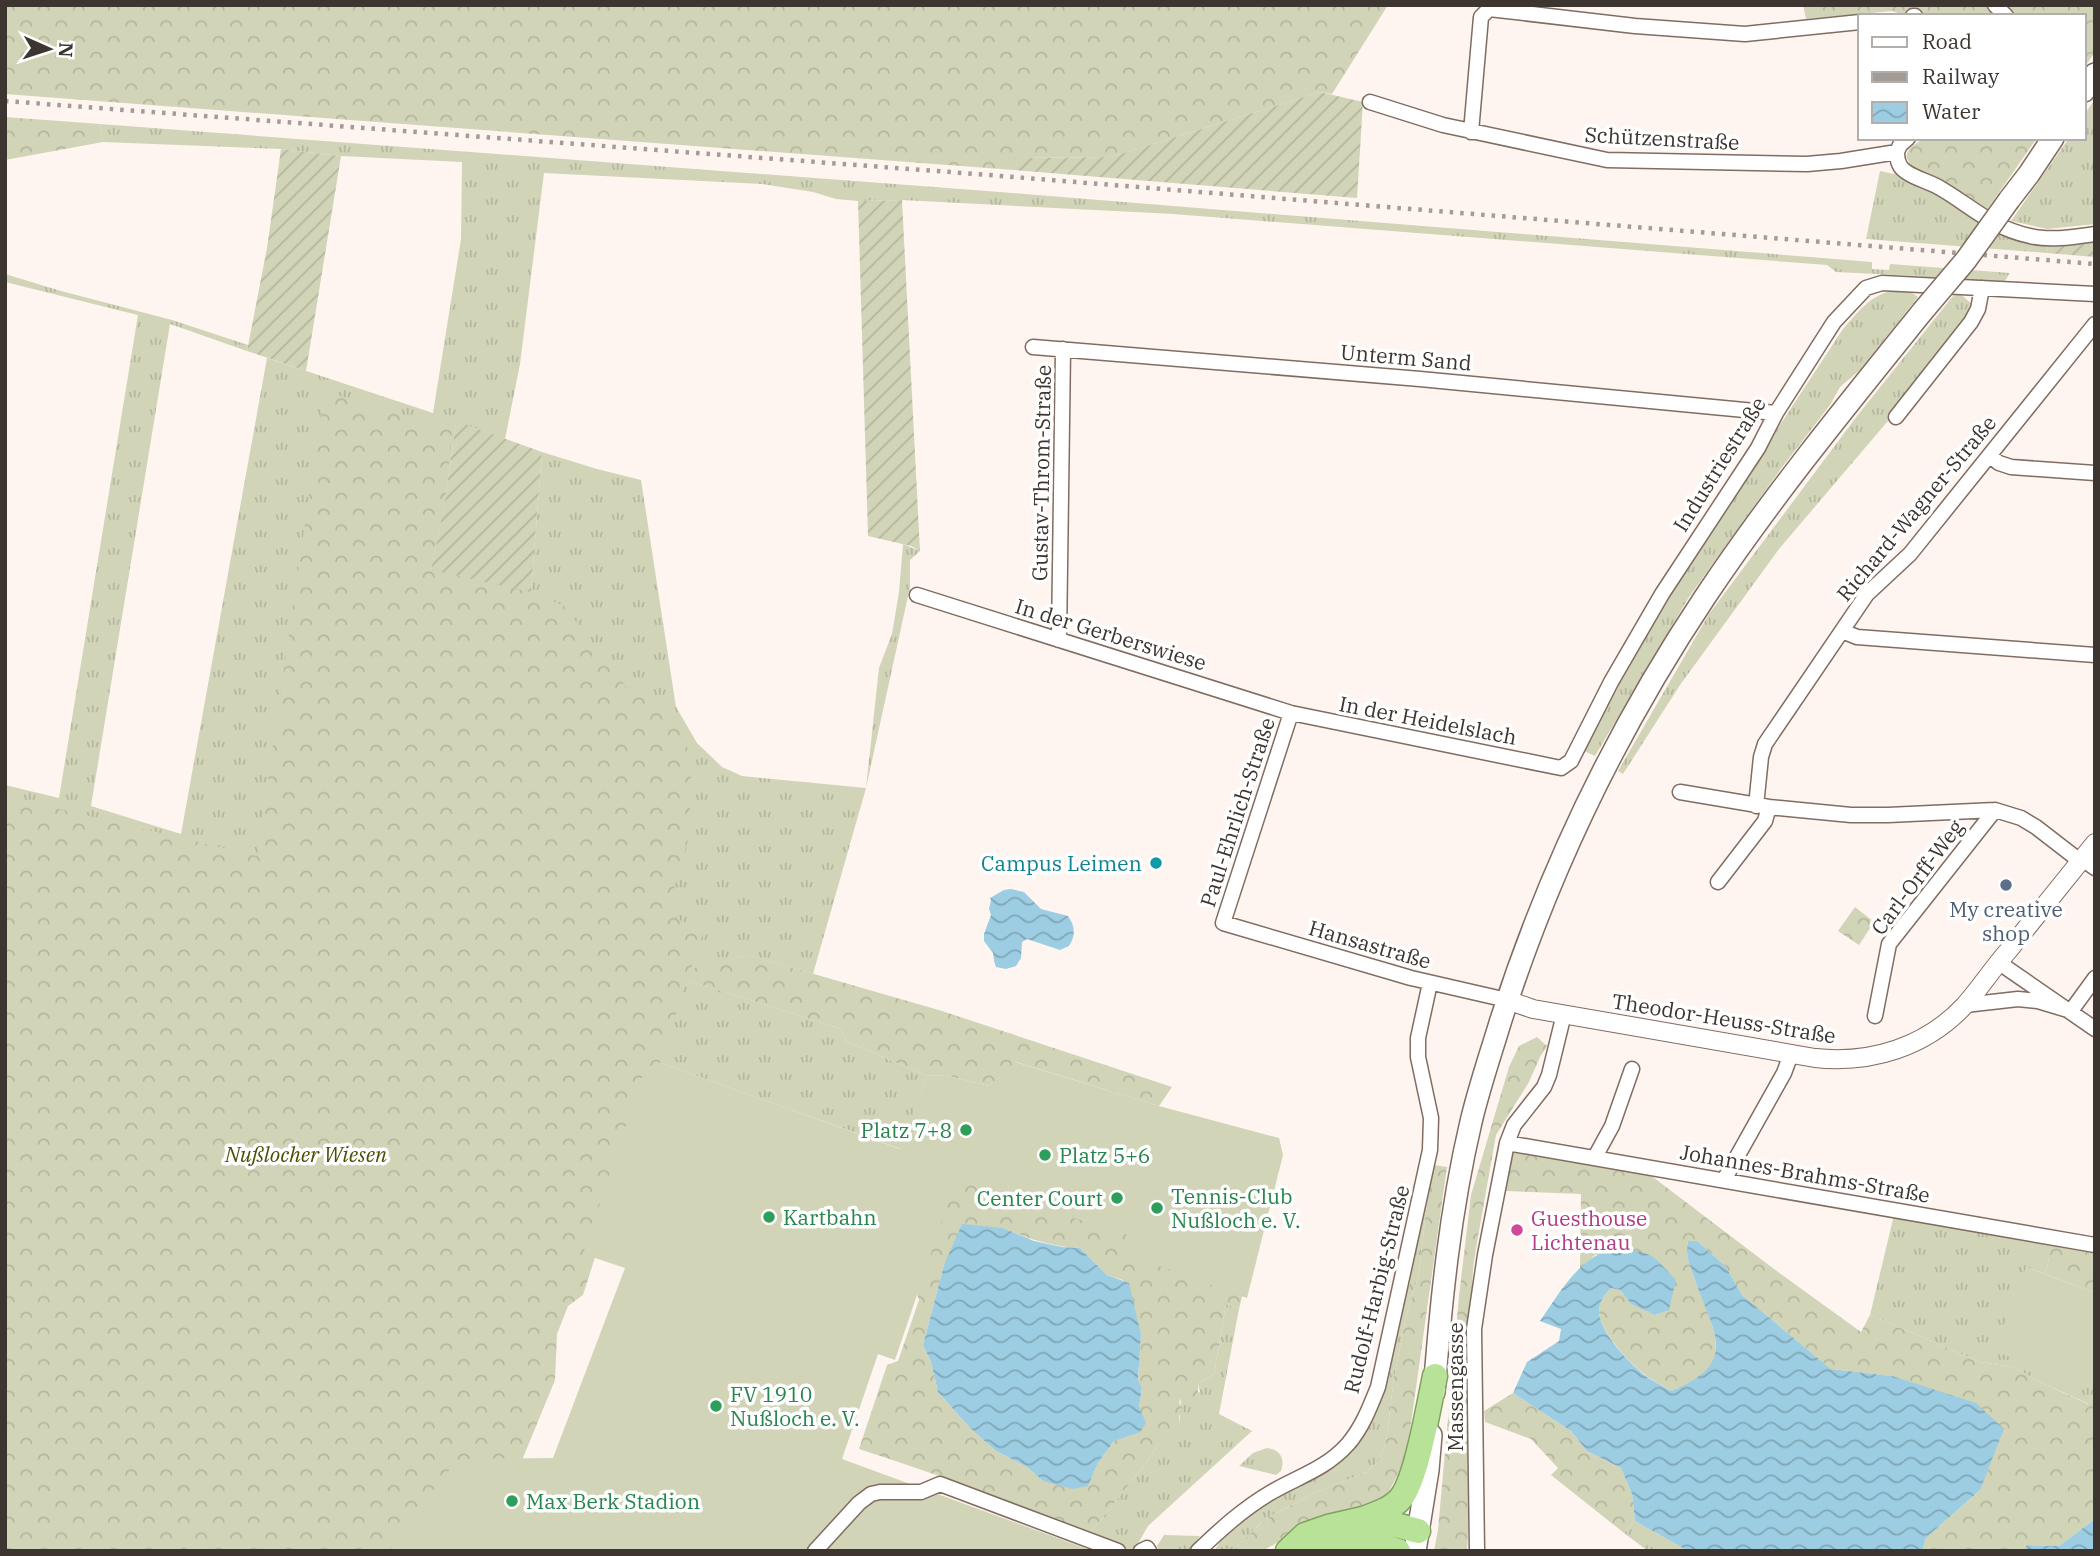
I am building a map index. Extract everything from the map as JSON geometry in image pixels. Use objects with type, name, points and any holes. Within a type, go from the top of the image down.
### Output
[{"type":"highway","points":[[1289,1551],[1305,1535],[1363,1519],[1385,1510],[1401,1498],[1411,1479],[1435,1377]]},
{"type":"highway","points":[[1363,1519],[1382,1521],[1416,1541]]},
{"type":"highway","points":[[1289,1551],[1343,1539],[1360,1539],[1398,1551]]},
{"type":"main road","points":[[1416,1541],[1428,1471],[1451,1225],[1464,1155],[1483,1078],[1507,1000],[1537,917],[1571,836],[1609,756],[1664,660],[1705,597],[1791,476],[1966,260],[2052,140]]},
{"type":"street","points":[[1471,132],[1481,17],[1489,9],[1635,26],[1745,34],[1858,22]]},
{"type":"street","name":"Schützenstraße","points":[[1370,102],[1471,132],[1606,160],[1807,164],[1897,152]]},
{"type":"street","points":[[1906,140],[1897,152],[1899,166],[1905,172],[1943,189],[2004,229],[2046,239],[2095,234]]},
{"type":"street","name":"Industriestraße","points":[[1558,768],[1565,767],[1571,761],[1611,682],[1662,594],[1767,434],[1776,412],[1834,322],[1866,288],[1882,283],[2095,294]]},
{"type":"street","points":[[1896,416],[1971,322],[1978,309],[1982,288]]},
{"type":"street","name":"Richard-Wagner-Straße","points":[[1763,806],[1761,757],[1765,744],[1867,594],[1910,554],[2095,324]]},
{"type":"street","name":"Unterm Sand","points":[[1033,347],[1776,412]]},
{"type":"street","name":"Gustav-Throm-Straße","points":[[1059,640],[1063,349]]},
{"type":"street","points":[[1990,456],[2011,467],[2095,473]]},
{"type":"street","name":"In der Gerberswiese","points":[[917,595],[1291,713]]},
{"type":"street","points":[[1842,631],[1857,637],[2095,655]]},
{"type":"street","name":"In der Heidelslach","points":[[1291,713],[1558,768]]},
{"type":"street","name":"Paul-Ehrlich-Straße","points":[[1223,923],[1291,713]]},
{"type":"street","points":[[1680,792],[1763,806],[1838,814],[1888,816],[1996,810],[2021,818],[2085,863]]},
{"type":"street","points":[[1718,882],[1765,821],[1763,806]]},
{"type":"street","name":"Carl-Orff-Weg","points":[[1875,1016],[1889,944],[1996,810]]},
{"type":"street","name":"Theodor-Heuss-Straße","points":[[1507,1000],[1533,1009],[1791,1054],[1835,1060],[1878,1056],[1919,1040],[1945,1023],[1965,1005],[1998,962],[2085,863],[2095,843]]},
{"type":"street","name":"Hansastraße","points":[[1223,923],[1430,983],[1507,1000]]},
{"type":"street","points":[[1998,962],[2095,1029]]},
{"type":"street","points":[[2071,1011],[2095,978]]},
{"type":"street","name":"Rudolf-Harbig-Straße","points":[[1198,1551],[1224,1526],[1252,1505],[1325,1465],[1349,1443],[1364,1420],[1378,1387],[1430,1150],[1431,1118],[1418,1038],[1430,983]]},
{"type":"street","points":[[1965,1005],[2018,999],[2039,1001],[2071,1011]]},
{"type":"street","name":"Massengasse","points":[[1477,1551],[1474,1333],[1485,1255],[1507,1143],[1514,1125],[1544,1087],[1564,1014]]},
{"type":"street","points":[[1724,1180],[1784,1073],[1791,1054]]},
{"type":"street","points":[[1595,1157],[1612,1126],[1632,1069]]},
{"type":"street","name":"Johannes-Brahms-Straße","points":[[1507,1143],[2095,1245]]},
{"type":"street","points":[[815,1551],[859,1503],[871,1494],[921,1492],[940,1484],[1118,1551]]},
{"type":"street","points":[[1141,1551],[1147,1548],[1149,1551]]},
{"type":"green space","points":[[5,5],[1388,5],[1332,94],[1320,92],[1111,157],[1016,158],[1014,170],[5,94]]},
{"type":"green space","points":[[1803,5],[2095,5],[2095,52],[2086,65],[2086,14],[1901,14],[1892,11],[1806,19]]},
{"type":"green space","points":[[1320,92],[1363,102],[1357,198],[1014,170],[1015,158],[1111,157]]},
{"type":"green space","points":[[2095,99],[2095,224],[2047,229],[2011,221],[2068,140],[2086,140],[2086,112]]},
{"type":"green space","points":[[5,117],[100,124],[103,142],[5,160]]},
{"type":"green space","name":"Nußlocher Wiesen","points":[[100,124],[1872,262],[1872,269],[1889,270],[1890,264],[2010,273],[2003,284],[1836,272],[1827,265],[1173,214],[902,200],[858,201],[762,184],[544,173],[520,364],[505,439],[456,422],[445,501],[431,569],[531,591],[542,452],[641,480],[676,707],[697,743],[722,767],[742,776],[866,788],[813,974],[748,955],[672,975],[841,1029],[846,1041],[927,1076],[901,1149],[661,1063],[378,1551],[5,1551],[5,785],[59,798],[138,315],[5,282],[5,274],[172,320],[248,345],[247,351],[170,324],[91,806],[181,834],[267,358],[433,413],[461,239],[462,162],[341,156],[281,149],[103,142]]},
{"type":"green space","points":[[1921,140],[2036,140],[1986,211],[1950,185],[1913,166],[1907,154]]},
{"type":"green space","points":[[281,149],[341,156],[306,371],[247,351],[267,248]]},
{"type":"green space","points":[[1909,162],[1950,185],[1986,211],[1978,222],[2002,234],[2048,245],[2047,253],[1866,239],[1880,171],[1894,174]]},
{"type":"green space","points":[[902,200],[920,551],[911,546],[868,536],[858,201]]},
{"type":"green space","points":[[2095,241],[2095,257],[2047,253],[2048,245]]},
{"type":"green space","points":[[1895,290],[1909,291],[1918,297],[1859,371],[1840,387],[1830,405],[1689,597],[1595,756],[1582,750],[1667,597],[1843,329],[1872,300]]},
{"type":"green space","points":[[1957,291],[1975,307],[1893,415],[1779,549],[1680,685],[1623,774],[1618,771],[1709,614],[1857,416]]},
{"type":"green space","name":"Nußlocher Wiesen","points":[[324,391],[452,430],[445,501],[431,570],[531,592],[564,606],[627,688],[683,719],[691,775],[689,837],[667,913],[703,933],[691,969],[748,955],[942,1011],[1172,1087],[1159,1106],[1016,1062],[989,1086],[945,1075],[927,1076],[846,1041],[841,1029],[687,980],[656,1075],[894,1152],[1278,1150],[1239,1309],[1226,1304],[1214,1374],[1198,1384],[1198,1400],[1191,1403],[1181,1398],[1179,1403],[1183,1409],[1179,1416],[1180,1430],[1157,1446],[1088,1536],[975,1489],[859,1449],[887,1365],[898,1361],[919,1300],[911,1277],[597,1251],[583,1295],[568,1306],[557,1334],[555,1380],[513,1482],[441,1551],[5,1551],[5,796],[257,856]],"holes":[[[1003,1228],[1050,1244],[1080,1248],[1107,1275],[1123,1280],[1141,1335],[1138,1381],[1142,1388],[1139,1407],[1098,1463],[1088,1486],[1043,1481],[1027,1467],[996,1451],[970,1428],[938,1392],[931,1362],[923,1345],[944,1265]]]},
{"type":"green space","points":[[456,421],[542,452],[531,592],[431,570],[445,501]]},
{"type":"green space","points":[[903,544],[920,551],[910,560],[910,587],[866,788],[879,668],[892,634]]},
{"type":"green space","points":[[1855,907],[1874,922],[1859,945],[1838,931]]},
{"type":"green space","points":[[1537,1037],[1547,1046],[1529,1082],[1496,1135],[1473,1268],[1468,1376],[1467,1551],[1434,1551],[1471,1195],[1509,1067],[1519,1046]]},
{"type":"green space","points":[[1015,1062],[1159,1106],[1279,1138],[1283,1155],[1247,1298],[1123,1253],[1130,1236],[956,1180],[895,1360],[878,1354],[842,1459],[1093,1551],[390,1551],[444,1475],[462,1459],[553,1458],[625,1268],[583,1254],[644,1071],[661,1063],[900,1149],[927,1076],[945,1075],[989,1086]]},
{"type":"green space","points":[[1512,1151],[1645,1171],[1861,1332],[1870,1315],[1980,1362],[2013,1367],[2088,1404],[2095,1389],[2095,1519],[2059,1546],[2028,1545],[2024,1551],[1922,1551],[1926,1538],[1980,1490],[1892,1376],[1831,1369],[1742,1295],[1726,1267],[1713,1255],[1697,1241],[1688,1241],[1689,1263],[1712,1323],[1716,1348],[1709,1369],[1701,1377],[1671,1391],[1633,1365],[1610,1338],[1599,1312],[1602,1299],[1611,1288],[1620,1290],[1631,1304],[1656,1315],[1669,1309],[1596,1254],[1580,1269],[1581,1194],[1505,1191]]},
{"type":"green space","points":[[1434,1165],[1447,1167],[1406,1459],[1387,1495],[1361,1510],[1286,1538],[1262,1551],[1232,1551],[1274,1514],[1317,1492],[1367,1472],[1378,1462],[1386,1442],[1394,1378],[1406,1317],[1419,1273]]},
{"type":"green space","points":[[1427,1202],[1419,1273],[1406,1317],[1394,1378],[1386,1442],[1378,1462],[1367,1472],[1317,1492],[1274,1514],[1232,1551],[1214,1551],[1224,1536],[1263,1505],[1332,1468],[1345,1456],[1371,1421],[1383,1389]]},
{"type":"green space","points":[[1894,1215],[2035,1240],[2049,1258],[2045,1274],[2026,1267],[2091,1387],[2095,1378],[2095,1389],[2089,1404],[2013,1367],[1980,1362],[1870,1315]]},
{"type":"green space","points":[[2035,1240],[2095,1251],[2095,1293],[2045,1274],[2049,1258],[2033,1253]]},
{"type":"green space","points":[[2026,1267],[2095,1293],[2095,1378],[2091,1388],[1994,1351]]},
{"type":"green space","points":[[1226,1304],[1239,1309],[1219,1414],[1252,1431],[1148,1526],[1136,1547],[1120,1548],[1088,1536],[1157,1446],[1179,1430],[1181,1398],[1200,1392],[1198,1384],[1214,1374]]},
{"type":"green space","points":[[1513,1393],[1571,1431],[1587,1451],[1621,1468],[1632,1494],[1635,1521],[1624,1533],[1551,1475],[1558,1468],[1531,1439],[1485,1422],[1484,1411]]},
{"type":"green space","points":[[1267,1448],[1279,1453],[1282,1459],[1281,1471],[1276,1475],[1239,1466],[1253,1453]]},
{"type":"green space","points":[[1635,1521],[1688,1551],[1648,1551],[1624,1533]]},
{"type":"green space","points":[[1164,1535],[1200,1536],[1189,1551],[1158,1551],[1157,1546]]},
{"type":"water","points":[[1011,889],[1024,892],[1041,909],[1068,916],[1074,931],[1069,946],[1060,950],[1027,939],[1022,942],[1021,958],[1016,966],[1006,969],[996,967],[993,953],[984,941],[991,915],[990,898]]},
{"type":"water","points":[[962,1224],[1003,1228],[1034,1241],[1080,1248],[1107,1275],[1129,1283],[1141,1335],[1138,1380],[1142,1388],[1139,1407],[1146,1423],[1140,1432],[1114,1441],[1098,1463],[1088,1486],[1072,1489],[1043,1481],[1027,1467],[996,1451],[970,1428],[938,1392],[931,1362],[923,1345],[944,1265]]},
{"type":"water","points":[[1688,1241],[1697,1241],[1713,1255],[1726,1267],[1742,1295],[1831,1369],[1892,1376],[1976,1403],[2004,1429],[1980,1490],[1926,1538],[1922,1551],[1688,1551],[1635,1521],[1632,1494],[1621,1468],[1587,1451],[1571,1431],[1513,1393],[1527,1362],[1559,1341],[1561,1329],[1540,1321],[1557,1296],[1589,1260],[1616,1249],[1632,1250],[1651,1256],[1676,1280],[1669,1310],[1655,1315],[1631,1304],[1620,1290],[1611,1288],[1606,1293],[1599,1312],[1605,1329],[1617,1348],[1647,1377],[1671,1391],[1707,1369],[1714,1357],[1716,1344],[1689,1264]]},
{"type":"water","points":[[2095,1519],[2095,1551],[2024,1551],[2027,1545],[2059,1546]]},
{"type":"railway","points":[[5,101],[976,174],[2095,264]]},
{"type":"place","name":"Campus Leimen","points":[[1156,863]]},
{"type":"place","name":"My creative shop","points":[[2006,885]]},
{"type":"place","name":"Platz 7+8","points":[[966,1130]]},
{"type":"place","name":"Platz 5+6","points":[[1045,1155]]},
{"type":"place","name":"Center Court","points":[[1117,1198]]},
{"type":"place","name":"Tennis-Club Nußloch e. V.","points":[[1157,1208]]},
{"type":"place","name":"Kartbahn","points":[[769,1217]]},
{"type":"place","name":"Guesthouse Lichtenau","points":[[1517,1230]]},
{"type":"place","name":"FV 1910 Nußloch e. V.","points":[[716,1406]]},
{"type":"place","name":"Max Berk Stadion","points":[[512,1501]]}]
